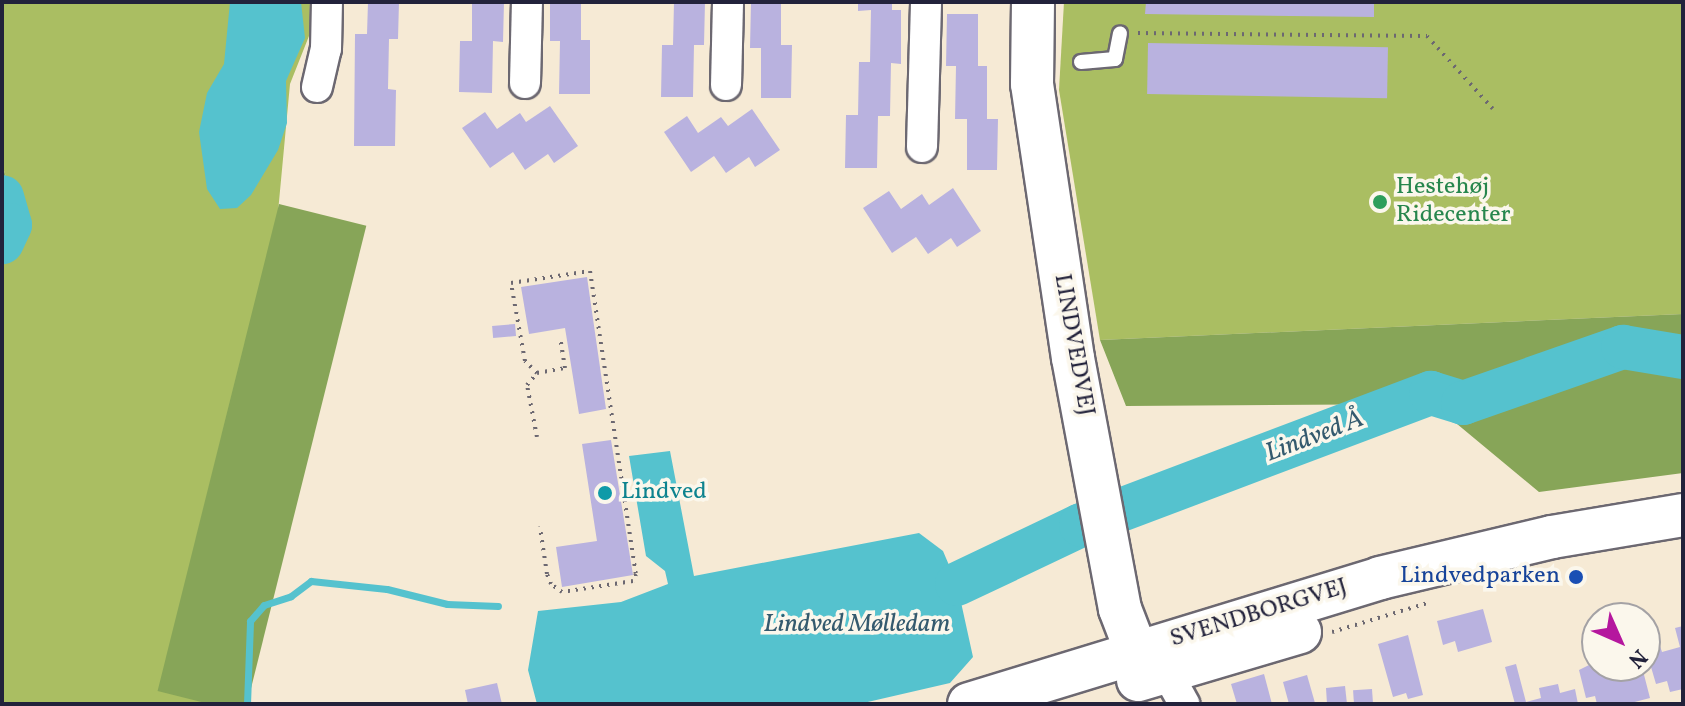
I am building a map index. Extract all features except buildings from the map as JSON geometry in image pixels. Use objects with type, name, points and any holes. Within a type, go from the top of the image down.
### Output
[{"type":"main road","name":"LINDVEDVEJ","points":[[1033,2],[1032,84],[1073,358],[1120,609],[1132,640],[1163,675]]},
{"type":"main road","name":"SVENDBORGVEJ","points":[[1062,704],[1163,675],[1380,578],[1552,537],[1683,515]]},
{"type":"main road","name":"SVENDBORGVEJ","points":[[969,704],[1163,675]]},
{"type":"street","points":[[317,87],[326,49],[327,2]]},
{"type":"street","points":[[525,83],[527,2]]},
{"type":"street","points":[[726,85],[728,2]]},
{"type":"street","points":[[922,147],[926,2]]},
{"type":"lane","points":[[1081,62],[1115,59],[1120,33]]},
{"type":"path","points":[[1120,33],[1427,36],[1493,109]]},
{"type":"path","points":[[537,373],[525,361],[511,283],[590,271],[636,574],[633,581],[562,592],[551,584],[547,574],[540,527]]},
{"type":"path","points":[[537,437],[527,385],[537,373],[565,368],[560,338]]},
{"type":"path","points":[[1321,635],[1445,598]]},
{"type":"green space","points":[[2,2],[310,2],[309,36],[290,84],[232,704],[2,704],[2,264],[21,226],[2,164]]},
{"type":"green space","name":"Hestehøj Ridecenter","points":[[1064,2],[1683,2],[1683,314],[1100,340],[1059,90]]},
{"type":"green space","points":[[2,164],[21,226],[2,264]]},
{"type":"green space","points":[[279,204],[366,226],[247,704],[209,704],[158,691]]},
{"type":"green space","points":[[1683,314],[1683,473],[1539,492],[1433,404],[1126,406],[1100,340]]},
{"type":"water","points":[[230,2],[301,2],[305,38],[286,81],[287,123],[278,150],[251,195],[237,208],[220,209],[207,189],[199,132],[207,93],[224,64]]},
{"type":"water","name":"Lindved Mølledam","points":[[670,451],[694,576],[919,533],[943,551],[957,584],[973,657],[950,683],[859,704],[537,704],[528,670],[538,611],[621,602],[668,584],[665,571],[646,556],[629,456]]},
{"type":"waterway","points":[[2,197],[10,225],[2,242]]},
{"type":"waterway","name":"Lindved Å","points":[[957,584],[1081,525],[1431,393],[1463,403],[1623,347],[1683,357]]},
{"type":"waterway","points":[[247,704],[250,621],[264,605],[291,596],[311,581],[387,589],[447,604],[498,606]]},
{"type":"place","name":"Hestehøj Ridecenter","points":[[1380,202]]},
{"type":"place","name":"Lindved","points":[[605,493]]},
{"type":"place","name":"Lindvedparken","points":[[1576,577]]}]
